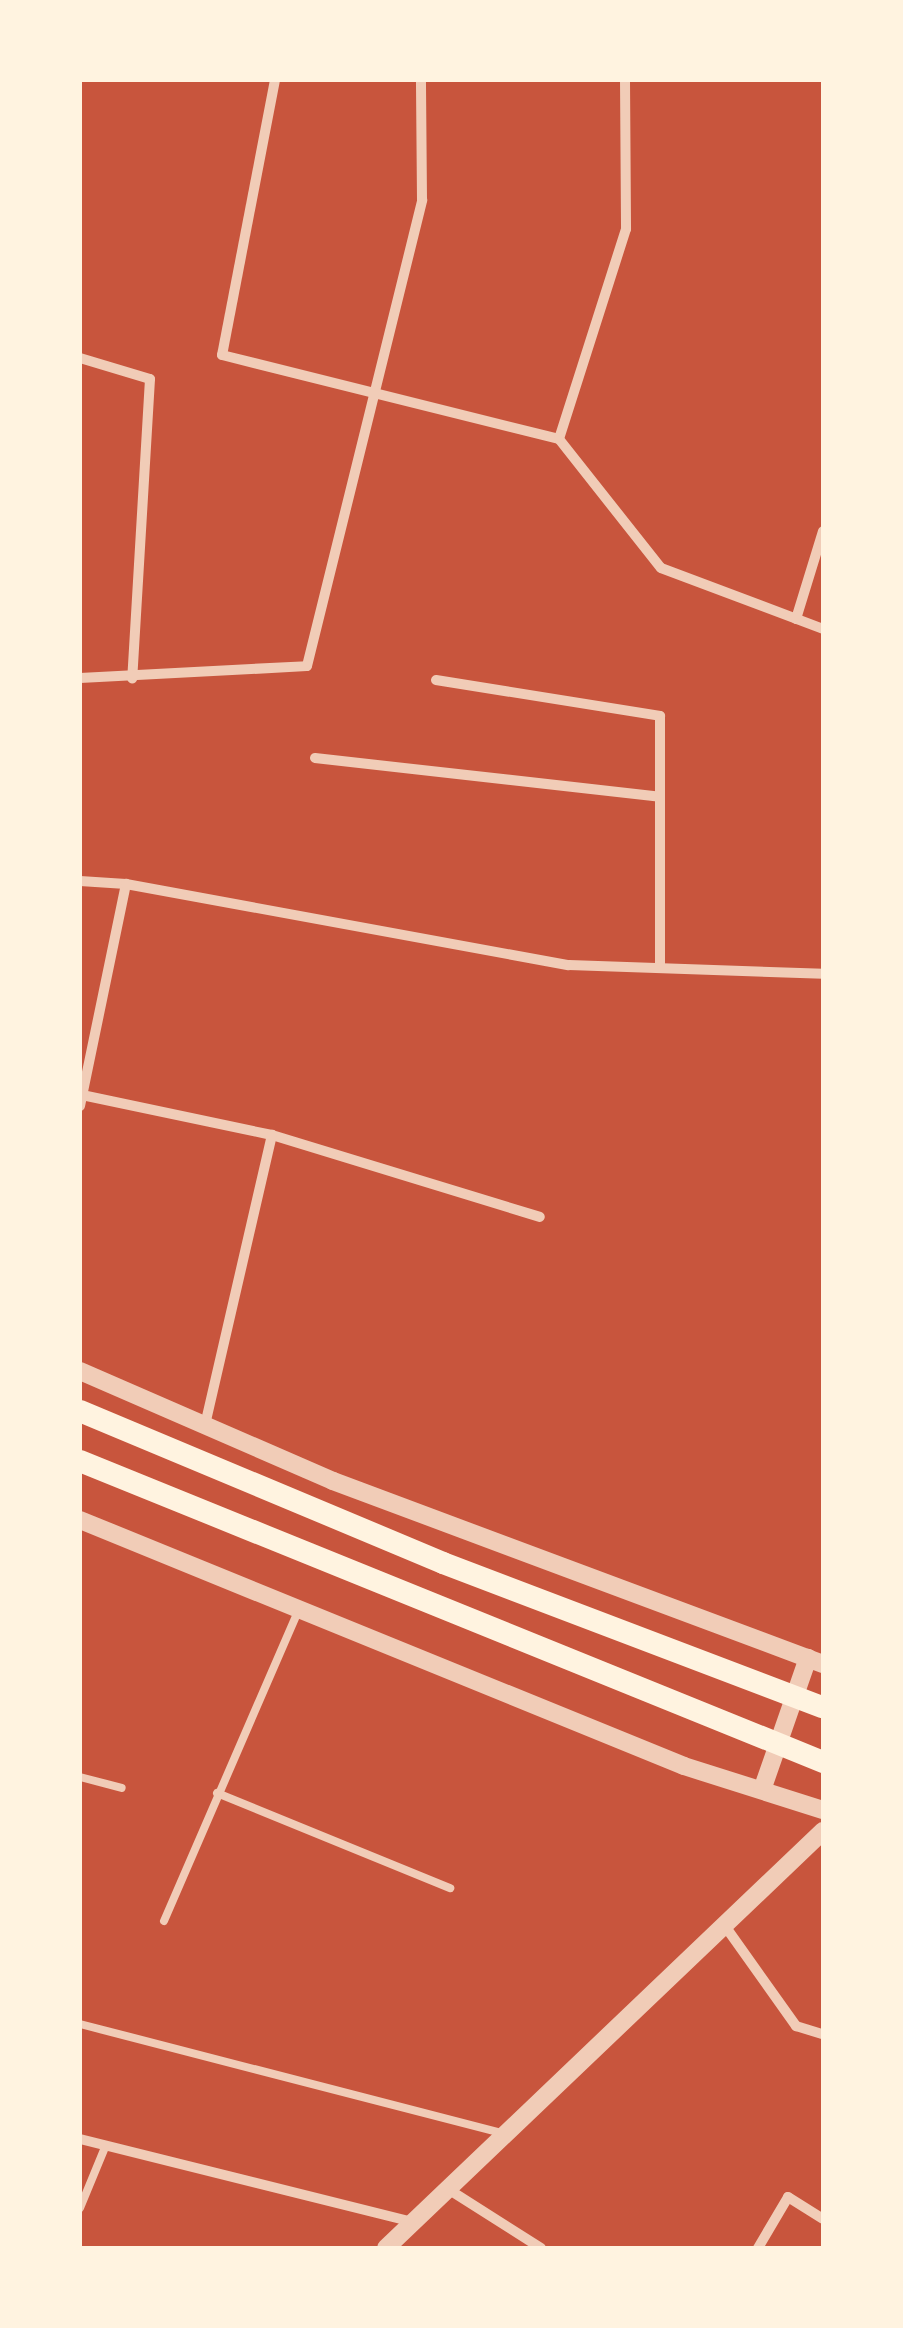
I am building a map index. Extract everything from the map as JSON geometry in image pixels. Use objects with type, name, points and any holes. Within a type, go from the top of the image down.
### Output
[{"type":"highway","points":[[80,1411],[443,1563],[823,1708]]},
{"type":"highway","points":[[80,1461],[444,1612],[823,1762]]},
{"type":"street","points":[[276,80],[222,355],[559,438],[662,568],[823,629]]},
{"type":"street","points":[[80,678],[307,666],[422,200],[421,80]]},
{"type":"street","points":[[559,438],[626,229],[625,80]]},
{"type":"street","points":[[80,358],[150,379],[132,678]]},
{"type":"street","points":[[796,619],[823,532]]},
{"type":"street","points":[[436,680],[660,716],[660,968]]},
{"type":"street","points":[[315,758],[660,796]]},
{"type":"street","points":[[80,881],[126,884],[569,965],[823,974]]},
{"type":"street","points":[[126,884],[81,1101],[272,1135],[540,1217]]},
{"type":"street","points":[[205,1425],[272,1135]]},
{"type":"street","points":[[80,1371],[368,1494],[816,1661],[762,1790]]},
{"type":"street","points":[[80,1520],[684,1766],[823,1810]]},
{"type":"street","points":[[386,2248],[823,1831]]},
{"type":"street","points":[[725,1926],[796,2026],[823,2034]]},
{"type":"street","points":[[80,2139],[413,2222]]},
{"type":"street","points":[[448,2189],[541,2248]]},
{"type":"street","points":[[758,2248],[788,2197],[823,2219]]},
{"type":"lane","points":[[164,1921],[298,1611]]},
{"type":"lane","points":[[80,1777],[122,1788]]},
{"type":"lane","points":[[217,1793],[450,1888]]},
{"type":"lane","points":[[80,2024],[506,2134]]},
{"type":"lane","points":[[80,2208],[106,2145]]}]
